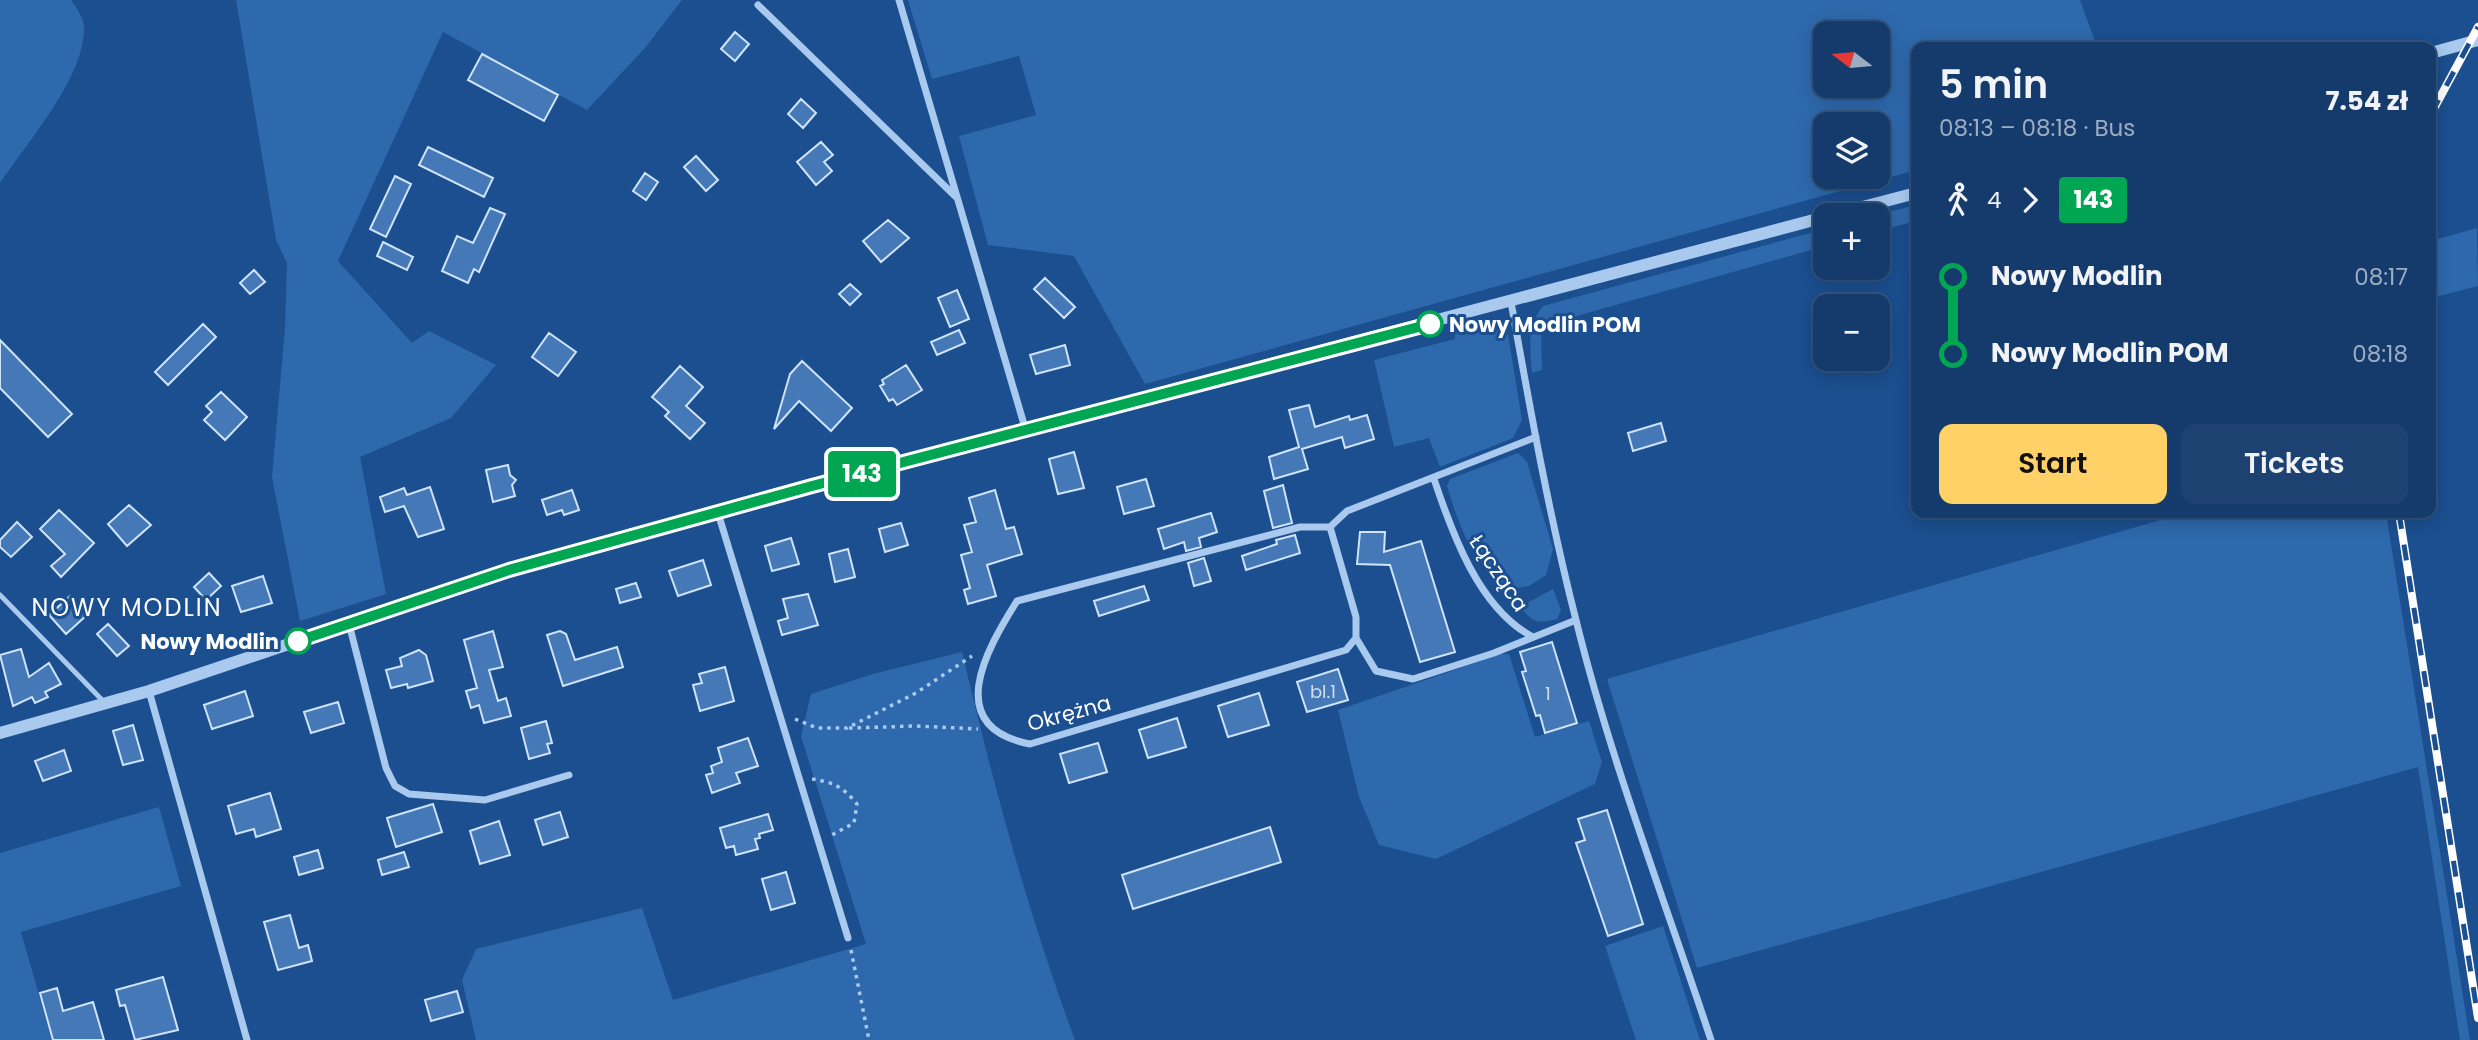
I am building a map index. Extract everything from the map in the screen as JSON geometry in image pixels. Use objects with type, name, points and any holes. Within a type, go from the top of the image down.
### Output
[{"type":"street","points":[[899,0],[1026,431]]},
{"type":"street","points":[[758,5],[957,198]]},
{"type":"street","points":[[2436,52],[2478,40]]},
{"type":"street","points":[[1876,203],[1911,193]]},
{"type":"street","points":[[0,733],[149,691],[509,570],[1813,220]]},
{"type":"street","points":[[1511,302],[1536,437],[1576,620],[1607,730],[1712,1040]]},
{"type":"street","points":[[996,730],[988,723],[976,697],[989,646],[1017,601],[1300,527],[1330,527],[1347,511],[1536,437]]},
{"type":"street","name":"Łącząca","points":[[1434,478],[1456,544],[1514,627],[1533,637]]},
{"type":"street","points":[[718,513],[848,938]]},
{"type":"street","points":[[1330,527],[1356,617],[1356,638],[1376,671],[1413,679],[1576,620]]},
{"type":"street","points":[[349,624],[386,768],[395,786],[409,794],[485,800],[569,775]]},
{"type":"street","name":"Okrężna","points":[[996,730],[1006,739],[1030,744],[1346,650],[1356,638]]},
{"type":"street","points":[[149,691],[247,1040]]},
{"type":"lane","points":[[0,595],[105,703]]},
{"type":"path","points":[[847,728],[916,693],[989,646]]},
{"type":"path","points":[[779,713],[817,728],[916,726],[996,730]]},
{"type":"path","points":[[800,780],[830,781],[846,790],[857,804],[853,823],[838,835],[818,839]]},
{"type":"path","points":[[848,938],[869,1040]]},
{"type":"shaded area","points":[[0,0],[71,0],[82,18],[84,30],[81,49],[64,89],[0,183]]},
{"type":"shaded area","points":[[236,0],[682,0],[645,48],[587,110],[443,32],[338,261],[412,343],[429,331],[496,365],[451,418],[360,457],[386,594],[300,621],[272,477],[285,328],[287,263],[276,240]]},
{"type":"shaded area","points":[[908,0],[2080,0],[2095,42],[1911,42],[1911,171],[1890,177],[1890,112],[1813,112],[1813,189],[1848,189],[1145,384],[1074,256],[988,245],[959,136],[1036,115],[1019,56],[932,79]]},
{"type":"shaded area","points":[[1911,206],[1911,222],[1890,228],[1890,212]]},
{"type":"shaded area","points":[[2477,228],[2478,286],[2436,297],[2436,240]]},
{"type":"shaded area","points":[[1813,232],[1813,249],[1541,326],[1542,370],[1532,373],[1532,330],[1543,306]]},
{"type":"shaded area","points":[[1494,323],[1502,326],[1508,335],[1522,420],[1513,438],[1440,467],[1429,438],[1394,447],[1374,360],[1455,339],[1455,333]]},
{"type":"shaded area","points":[[1518,453],[1527,462],[1553,549],[1546,575],[1529,586],[1508,590],[1476,557],[1462,530],[1447,486],[1450,479]]},
{"type":"shaded area","points":[[2168,518],[2387,518],[2470,1040],[2460,1040],[2418,767],[1697,968],[1607,679]]},
{"type":"shaded area","points":[[1553,589],[1561,610],[1557,619],[1542,622],[1530,618],[1523,610],[1529,602]]},
{"type":"shaded area","points":[[962,652],[1012,848],[1075,1040],[476,1040],[462,980],[476,949],[642,908],[673,1000],[866,944],[801,736],[811,694],[873,674]]},
{"type":"shaded area","points":[[1501,654],[1509,654],[1535,737],[1589,721],[1602,762],[1595,784],[1436,859],[1379,845],[1359,797],[1338,710]]},
{"type":"shaded area","points":[[159,807],[181,886],[21,932],[52,1040],[0,1040],[0,853]]},
{"type":"shaded area","points":[[1663,926],[1700,1040],[1636,1040],[1605,946]]},
{"type":"building","points":[[735,32],[749,44],[735,61],[721,49]]},
{"type":"building","points":[[482,54],[558,95],[544,121],[468,80]]},
{"type":"building","points":[[801,99],[816,113],[803,128],[788,114]]},
{"type":"building","points":[[821,142],[833,155],[824,162],[832,171],[816,185],[797,162]]},
{"type":"building","points":[[428,147],[493,178],[484,197],[419,165]]},
{"type":"building","points":[[696,156],[718,180],[706,191],[684,167]]},
{"type":"building","points":[[645,173],[658,182],[646,200],[633,191]]},
{"type":"building","points":[[395,176],[411,184],[386,237],[370,229]]},
{"type":"building","points":[[490,208],[505,214],[479,272],[474,269],[468,283],[442,271],[457,236],[473,243]]},
{"type":"building","points":[[888,220],[909,238],[881,262],[863,241]]},
{"type":"building","points":[[383,242],[413,257],[407,270],[377,256]]},
{"type":"building","points":[[254,270],[265,282],[250,294],[240,283]]},
{"type":"building","points":[[1045,278],[1075,307],[1064,318],[1034,289]]},
{"type":"building","points":[[850,284],[861,294],[850,305],[839,294]]},
{"type":"building","points":[[957,290],[969,319],[950,327],[938,298]]},
{"type":"building","points":[[203,324],[216,337],[168,385],[155,372]]},
{"type":"building","points":[[959,330],[965,343],[937,355],[931,342]]},
{"type":"building","points":[[549,333],[576,352],[558,376],[532,357]]},
{"type":"building","points":[[0,340],[72,414],[48,437],[0,388]]},
{"type":"building","points":[[1065,345],[1070,365],[1036,374],[1030,355]]},
{"type":"building","points":[[802,361],[852,408],[831,431],[799,401],[774,429],[790,374]]},
{"type":"building","points":[[906,365],[922,390],[897,405],[893,399],[889,401],[880,386],[884,384],[882,380]]},
{"type":"building","points":[[680,366],[703,387],[686,406],[705,423],[690,439],[665,416],[669,412],[652,397]]},
{"type":"building","points":[[221,392],[247,417],[225,440],[204,420],[212,412],[206,406]]},
{"type":"building","points":[[1309,405],[1315,427],[1349,416],[1350,420],[1367,415],[1374,439],[1345,448],[1342,437],[1302,449],[1308,469],[1274,479],[1269,457],[1299,447],[1289,410]]},
{"type":"building","points":[[1661,423],[1666,441],[1633,451],[1628,433]]},
{"type":"building","points":[[1074,452],[1084,488],[1058,494],[1049,459]]},
{"type":"building","points":[[508,465],[510,475],[516,480],[512,485],[515,496],[493,502],[486,470]]},
{"type":"building","points":[[1146,479],[1154,506],[1124,514],[1117,487]]},
{"type":"building","points":[[1283,485],[1292,523],[1273,528],[1264,491]]},
{"type":"building","points":[[430,487],[444,529],[418,537],[404,506],[385,512],[380,497],[404,488],[407,495]]},
{"type":"building","points":[[572,490],[579,510],[564,515],[562,510],[547,515],[542,500]]},
{"type":"building","points":[[995,490],[1006,529],[1014,527],[1022,554],[987,565],[996,596],[968,604],[964,590],[970,588],[961,555],[972,552],[964,525],[976,522],[969,498]]},
{"type":"building","points":[[129,505],[151,525],[127,546],[108,524]]},
{"type":"building","points":[[59,510],[94,543],[61,577],[51,566],[65,554],[40,529]]},
{"type":"building","points":[[1211,513],[1217,532],[1199,538],[1201,547],[1186,551],[1184,542],[1164,549],[1158,529]]},
{"type":"building","points":[[17,522],[32,537],[11,557],[0,547],[0,540]]},
{"type":"building","points":[[901,523],[908,545],[885,552],[879,529]]},
{"type":"building","points":[[1360,532],[1385,532],[1384,552],[1421,541],[1455,652],[1420,662],[1390,565],[1357,564]]},
{"type":"building","points":[[1295,535],[1300,553],[1246,570],[1242,556],[1277,544],[1276,540]]},
{"type":"building","points":[[791,538],[799,564],[772,571],[765,546]]},
{"type":"building","points":[[848,549],[855,577],[835,582],[829,554]]},
{"type":"building","points":[[1204,558],[1211,581],[1194,586],[1188,563]]},
{"type":"building","points":[[703,560],[711,585],[678,596],[669,571]]},
{"type":"building","points":[[209,573],[221,586],[206,600],[194,587]]},
{"type":"building","points":[[263,576],[272,603],[241,612],[232,586]]},
{"type":"building","points":[[636,583],[641,597],[620,603],[616,589]]},
{"type":"building","points":[[1144,586],[1149,600],[1099,616],[1094,601]]},
{"type":"building","points":[[808,594],[818,625],[782,635],[778,621],[788,618],[783,599]]},
{"type":"building","points":[[70,596],[87,615],[66,634],[49,615]]},
{"type":"building","points":[[108,624],[129,646],[117,656],[97,634]]},
{"type":"building","points":[[493,631],[503,667],[489,670],[498,701],[506,698],[511,716],[484,723],[479,705],[471,708],[466,691],[477,688],[464,640]]},
{"type":"building","points":[[560,631],[566,634],[575,660],[617,647],[623,667],[563,686],[547,635]]},
{"type":"building","points":[[1552,642],[1577,723],[1545,733],[1540,715],[1536,716],[1522,672],[1526,671],[1520,652]]},
{"type":"building","points":[[21,649],[29,677],[49,663],[61,684],[45,692],[48,697],[35,703],[32,697],[13,706],[0,655]]},
{"type":"building","points":[[419,650],[426,655],[433,681],[408,688],[407,684],[391,688],[386,670],[402,666],[400,658]]},
{"type":"building","points":[[725,667],[734,701],[700,711],[693,685],[702,683],[699,674]]},
{"type":"building","points":[[1338,669],[1348,700],[1307,712],[1297,682]]},
{"type":"building","points":[[245,691],[253,716],[212,729],[204,705]]},
{"type":"building","points":[[1259,693],[1269,725],[1228,737],[1218,706]]},
{"type":"building","points":[[338,702],[344,723],[311,733],[304,712]]},
{"type":"building","points":[[1177,718],[1186,747],[1148,758],[1139,730]]},
{"type":"building","points":[[546,721],[552,743],[547,744],[550,753],[529,759],[521,728]]},
{"type":"building","points":[[133,725],[143,760],[123,765],[113,731]]},
{"type":"building","points":[[748,738],[758,766],[736,773],[740,783],[712,793],[706,775],[713,773],[711,766],[722,762],[718,748]]},
{"type":"building","points":[[1098,743],[1107,772],[1069,783],[1060,754]]},
{"type":"building","points":[[64,750],[71,771],[43,781],[35,761]]},
{"type":"building","points":[[270,793],[281,829],[256,837],[254,829],[236,834],[228,806]]},
{"type":"building","points":[[433,804],[442,832],[396,847],[387,818]]},
{"type":"building","points":[[1607,810],[1643,924],[1608,936],[1576,843],[1585,840],[1578,819]]},
{"type":"building","points":[[560,812],[568,837],[543,845],[535,820]]},
{"type":"building","points":[[768,814],[773,830],[759,834],[760,838],[755,839],[758,849],[736,855],[734,846],[726,848],[720,828]]},
{"type":"building","points":[[499,821],[510,855],[480,864],[470,831]]},
{"type":"building","points":[[1270,827],[1281,862],[1133,909],[1122,875]]},
{"type":"building","points":[[318,850],[323,868],[299,875],[294,857]]},
{"type":"building","points":[[404,852],[409,867],[382,875],[378,860]]},
{"type":"building","points":[[786,872],[795,903],[771,910],[762,879]]},
{"type":"building","points":[[290,915],[299,948],[308,945],[312,961],[278,970],[264,922]]},
{"type":"building","points":[[163,977],[178,1030],[135,1040],[125,1005],[120,1006],[116,990]]},
{"type":"building","points":[[57,988],[63,1011],[93,1002],[104,1040],[53,1040],[40,993]]},
{"type":"building","points":[[457,991],[463,1012],[431,1021],[425,1000]]},
{"type":"railway","points":[[2436,105],[2478,27]]},
{"type":"railway","points":[[2400,518],[2478,1018]]},
{"type":"bus line","name":"143","points":[[298,641],[509,570],[812,486],[1430,324]]},
{"type":"place","name":"Nowy Modlin POM","points":[[1430,324]]},
{"type":"place","name":"Nowy Modlin","points":[[298,641]]},
{"type":"district","name":"NOWY MODLIN","points":[[127,607]]}]
